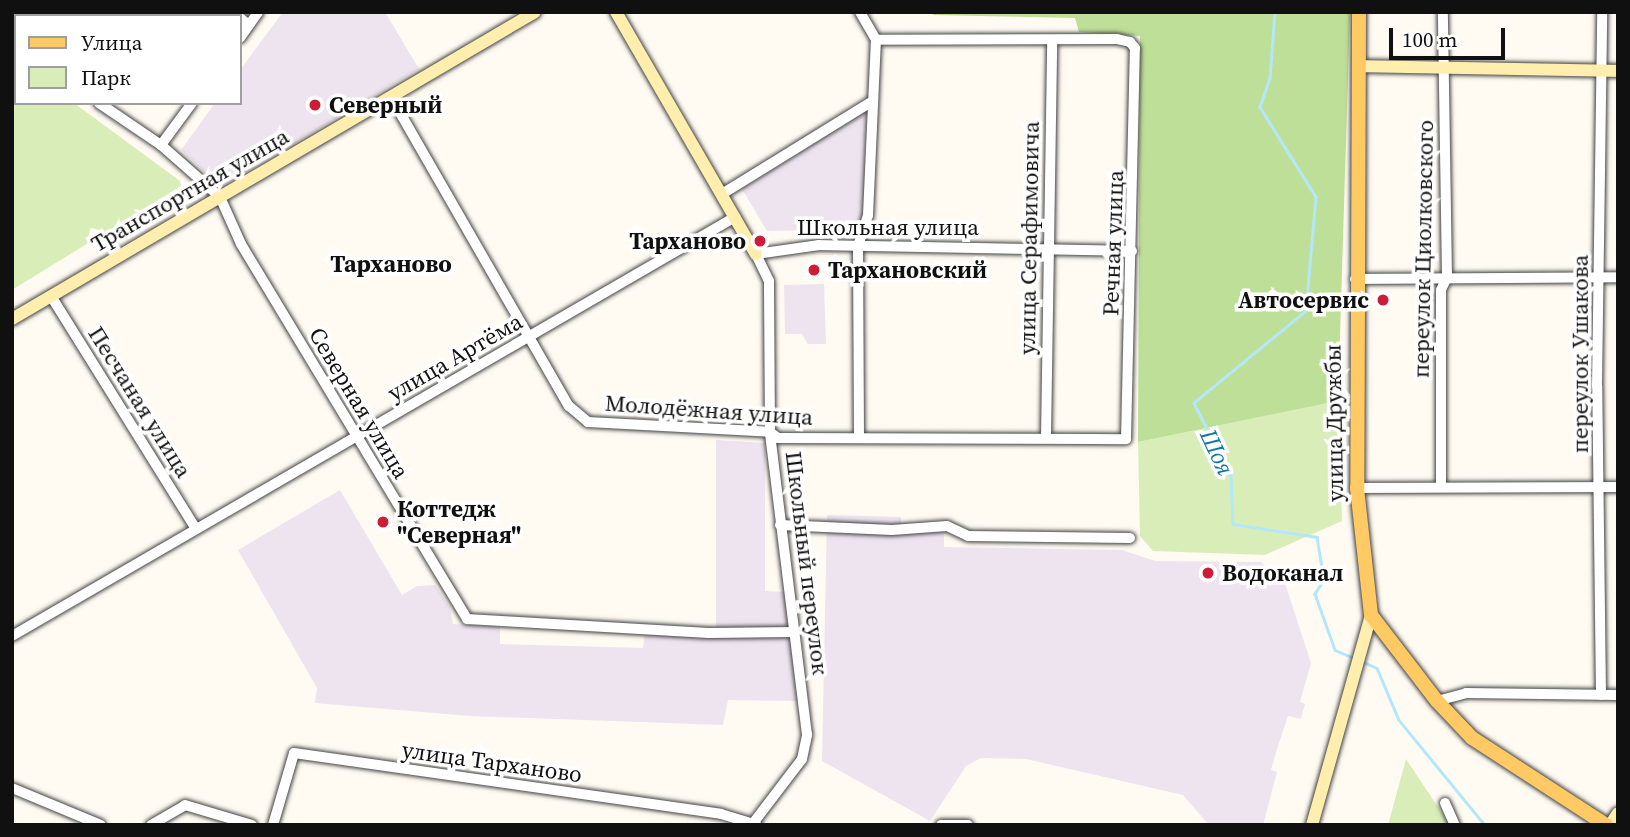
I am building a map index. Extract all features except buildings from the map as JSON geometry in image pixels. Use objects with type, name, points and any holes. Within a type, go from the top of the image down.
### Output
[{"type":"main road","name":"улица Дружбы","points":[[1359,12],[1355,279],[1357,488],[1371,615]]},
{"type":"main road","points":[[1371,615],[1437,701],[1490,751],[1608,825]]},
{"type":"street","points":[[242,34],[258,12]]},
{"type":"street","name":"Транспортная улица","points":[[12,319],[535,12]]},
{"type":"street","points":[[616,12],[756,254]]},
{"type":"street","points":[[859,437],[858,246],[868,215],[871,102],[876,40],[860,12]]},
{"type":"street","name":"переулок Циолковского","points":[[1441,486],[1441,290],[1447,277],[1443,12]]},
{"type":"street","name":"переулок Ушакова","points":[[1601,695],[1599,277],[1602,12]]},
{"type":"street","points":[[242,20],[249,25]]},
{"type":"street","name":"Речная улица","points":[[1052,40],[1117,39],[1130,42],[1135,48],[1126,439]]},
{"type":"street","points":[[876,40],[1052,40]]},
{"type":"street","name":"улица Серафимовича","points":[[1046,438],[1052,40]]},
{"type":"street","points":[[1359,66],[1443,70],[1618,71]]},
{"type":"street","name":"Молодёжная улица","points":[[391,97],[531,335],[569,406],[588,422],[770,432],[778,438],[1126,439]]},
{"type":"street","points":[[722,194],[871,102]]},
{"type":"street","name":"Северная улица","points":[[102,105],[162,145],[220,197],[241,244],[467,619],[709,633],[795,632]]},
{"type":"street","points":[[162,145],[191,105]]},
{"type":"street","name":"улица Артёма","points":[[14,631],[196,529],[735,217]]},
{"type":"street","name":"Школьная улица","points":[[756,254],[796,246],[1132,251]]},
{"type":"street","name":"Школьный переулок","points":[[755,823],[802,759],[805,747],[805,701],[770,432],[769,281],[756,254]]},
{"type":"street","points":[[1355,279],[1618,276]]},
{"type":"street","name":"Песчаная улица","points":[[51,296],[196,529]]},
{"type":"street","points":[[1357,488],[1618,487]]},
{"type":"street","points":[[780,525],[892,530],[947,526],[968,536],[1130,538]]},
{"type":"street","name":"улица Дружбы","points":[[1312,825],[1353,670],[1371,615]]},
{"type":"street","points":[[1437,701],[1466,693],[1618,695]]},
{"type":"street","name":"улица Тарханово","points":[[273,825],[294,753],[755,823]]},
{"type":"street","points":[[12,788],[101,825]]},
{"type":"street","points":[[1445,803],[1455,825]]},
{"type":"street","points":[[151,825],[185,805],[252,825]]},
{"type":"street","points":[[1608,825],[1618,813]]},
{"type":"street","points":[[941,825],[955,822],[968,825]]},
{"type":"shaded area","name":"Северный","points":[[283,12],[385,12],[419,69],[221,187],[181,150],[214,105],[242,105],[242,67]]},
{"type":"shaded area","points":[[866,111],[863,229],[767,231],[742,189]]},
{"type":"shaded area","points":[[824,284],[826,344],[808,344],[802,334],[785,334],[784,285]]},
{"type":"shaded area","points":[[716,440],[765,443],[765,591],[787,592],[799,701],[728,700],[723,725],[470,716],[315,703],[317,688],[238,550],[340,490],[402,595],[417,586],[435,585],[450,607],[453,624],[500,627],[500,644],[643,648],[645,631],[716,634]]},
{"type":"shaded area","name":"Водоканал","points":[[827,515],[901,517],[901,533],[944,532],[944,547],[1122,550],[1155,561],[1261,562],[1284,580],[1311,663],[1300,702],[1305,704],[1301,719],[1288,716],[1277,749],[1271,770],[1277,772],[1263,825],[1209,825],[1183,795],[1026,759],[981,758],[966,766],[930,821],[822,761]]},
{"type":"green space","points":[[937,12],[1350,12],[1338,401],[1138,442],[1140,36],[1079,32],[1075,18],[932,15]]},
{"type":"green space","points":[[12,58],[14,105],[77,105],[184,184],[12,290]]},
{"type":"green space","points":[[1338,401],[1342,521],[1265,555],[1153,551],[1140,536],[1138,442]]},
{"type":"green space","points":[[1406,759],[1450,825],[1388,825]]},
{"type":"waterway","name":"Шоя","points":[[1275,12],[1270,78],[1260,107],[1316,197],[1306,311],[1194,403],[1231,477],[1233,524],[1317,537],[1324,580],[1315,594],[1335,650],[1354,658]]},
{"type":"waterway","name":"Шоя","points":[[1363,662],[1377,668],[1399,720],[1485,825]]},
{"type":"place","name":"Северный","points":[[315,105]]},
{"type":"place","name":"Тарханово","points":[[760,241]]},
{"type":"place","name":"Тархановский","points":[[814,270]]},
{"type":"place","name":"Автосервис","points":[[1383,300]]},
{"type":"place","name":"Коттедж \"Северная\"","points":[[383,522]]},
{"type":"place","name":"Водоканал","points":[[1208,573]]},
{"type":"district","name":"Тарханово","points":[[391,264]]}]
